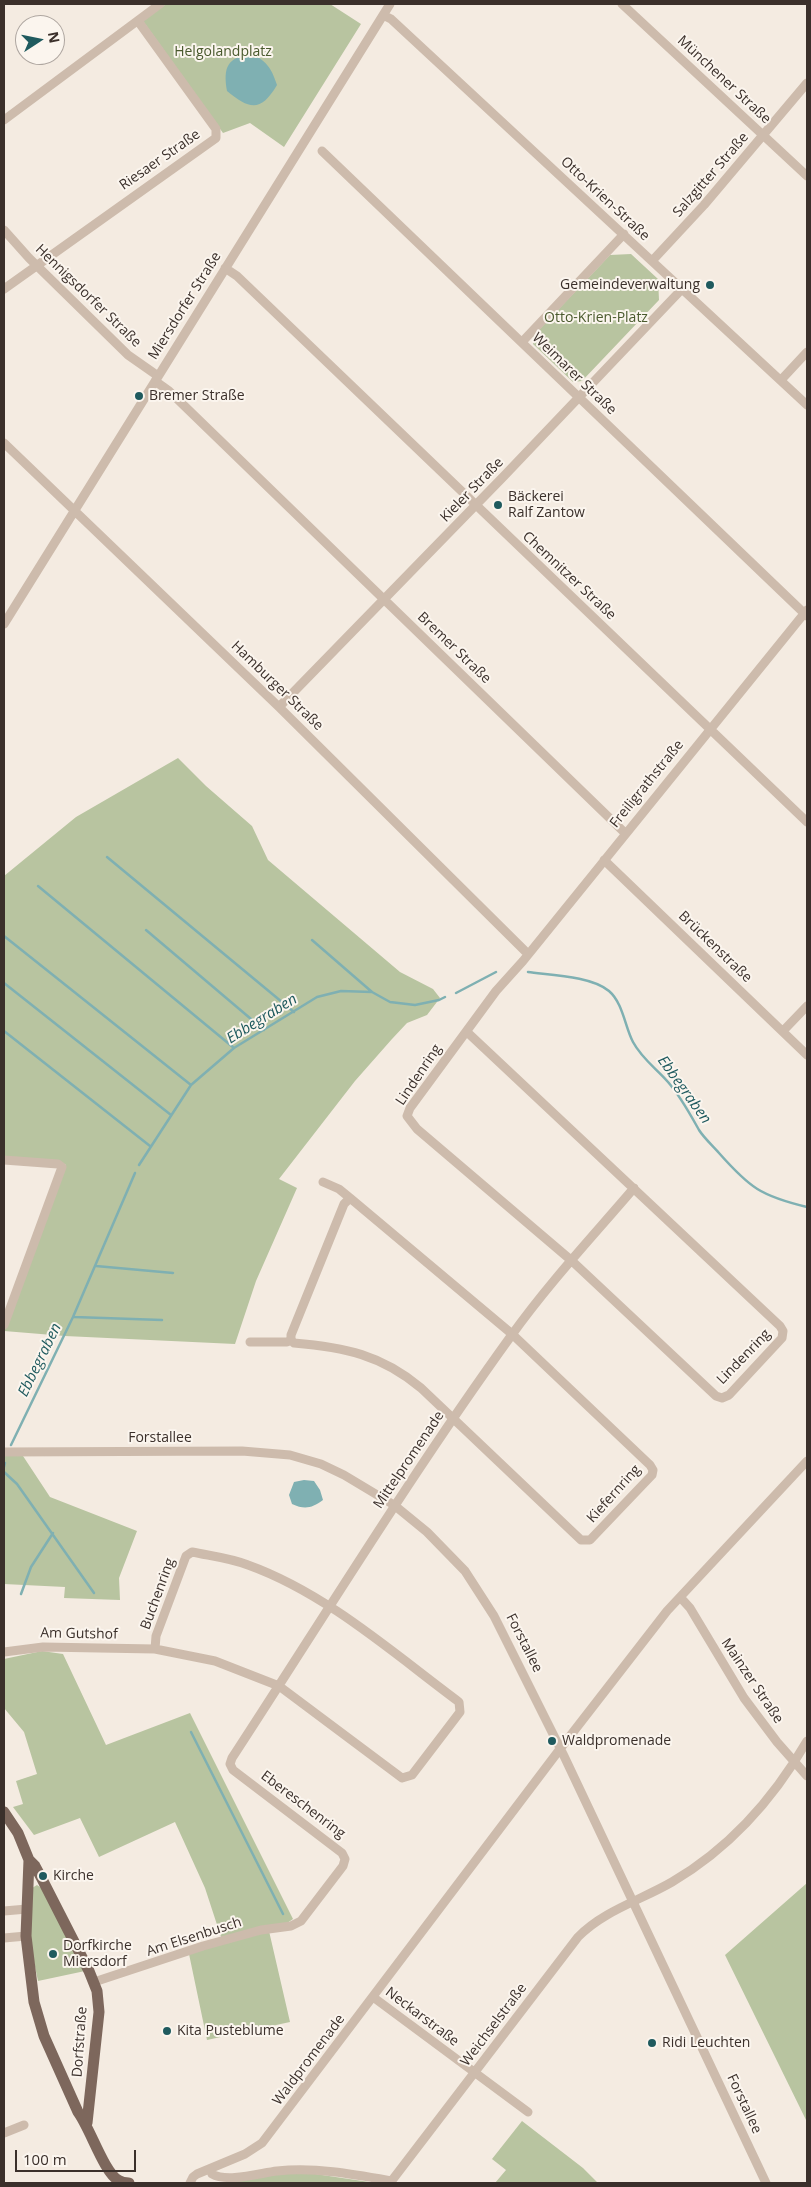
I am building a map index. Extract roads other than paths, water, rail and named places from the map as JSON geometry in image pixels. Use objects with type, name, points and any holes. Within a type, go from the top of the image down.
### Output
[{"type":"main road","name":"Dorfstraße","points":[[4,1812],[18,1833],[29,1860],[35,1866],[94,1982],[99,2012],[87,2123]]},
{"type":"main road","name":"Dorfstraße","points":[[29,1860],[26,1936],[28,1963],[38,2018],[46,2042],[78,2112],[87,2123],[111,2180],[129,2183]]},
{"type":"street","points":[[4,120],[160,4]]},
{"type":"street","name":"Miersdorfer Straße","points":[[4,624],[7,612],[74,511],[390,4]]},
{"type":"street","name":"Münchener Straße","points":[[622,4],[807,176]]},
{"type":"street","name":"Otto-Krien-Straße","points":[[384,15],[624,234],[807,405]]},
{"type":"street","name":"Riesaer Straße","points":[[4,289],[216,138],[216,130],[138,21]]},
{"type":"street","name":"Salzgitter Straße","points":[[652,261],[704,205],[807,83]]},
{"type":"street","name":"Weimarer Straße","points":[[322,151],[578,398],[806,613]]},
{"type":"street","name":"Hennigsdorfer Straße","points":[[4,230],[36,266],[128,355],[156,378]]},
{"type":"street","points":[[522,342],[624,234]]},
{"type":"street","name":"Chemnitzer Straße","points":[[225,268],[237,276],[329,363],[807,822]]},
{"type":"street","name":"Kieler Straße","points":[[279,708],[476,506],[682,289]]},
{"type":"street","points":[[781,380],[807,352]]},
{"type":"street","name":"Bremer Straße","points":[[156,378],[625,833]]},
{"type":"street","name":"Hamburger Straße","points":[[4,443],[74,511],[87,520],[527,953]]},
{"type":"street","name":"Freiligrathstraße","points":[[509,976],[806,613]]},
{"type":"street","name":"Brückenstraße","points":[[604,860],[807,1055]]},
{"type":"street","name":"Lindenring","points":[[467,1032],[780,1326],[783,1331],[782,1338],[729,1395],[722,1398],[716,1396],[572,1261],[416,1130],[407,1116],[410,1108],[467,1032],[509,976]]},
{"type":"street","points":[[783,1031],[807,1006]]},
{"type":"street","points":[[4,1160],[61,1165],[62,1167],[4,1324]]},
{"type":"street","name":"Kiefernring","points":[[250,1342],[287,1342],[291,1340],[294,1342],[338,1347],[379,1360],[415,1383],[582,1540],[590,1540],[652,1475],[653,1470],[650,1464],[512,1334],[339,1189],[323,1182]]},
{"type":"street","name":"Mittelpromenade","points":[[230,1764],[232,1758],[394,1505],[453,1418],[512,1334],[634,1188]]},
{"type":"street","points":[[291,1340],[291,1335],[323,1252],[344,1204],[350,1198]]},
{"type":"street","name":"Forstallee","points":[[4,1452],[242,1451],[274,1453],[303,1458],[332,1469],[394,1505],[440,1543],[481,1592],[560,1749],[766,2183]]},
{"type":"street","name":"Waldpromenade","points":[[190,2183],[193,2177],[245,2154],[262,2143],[560,1749],[680,1597],[807,1461]]},
{"type":"street","name":"Buchenring","points":[[188,1553],[233,1560],[284,1580],[329,1606],[458,1702],[461,1705],[460,1712],[412,1775],[402,1778],[278,1686],[215,1661],[155,1649],[156,1636],[188,1553]]},
{"type":"street","name":"Mainzer Straße","points":[[680,1597],[690,1608],[744,1698],[777,1742],[807,1776]]},
{"type":"street","name":"Am Gutshof","points":[[4,1652],[43,1647],[155,1649]]},
{"type":"street","name":"Weichselstraße","points":[[210,2169],[212,2174],[218,2176],[248,2176],[303,2169],[391,2182],[574,1942],[595,1922],[682,1876],[718,1850],[753,1817],[795,1761],[807,1740]]},
{"type":"street","name":"Ebereschenring","points":[[230,1764],[233,1770],[342,1853],[345,1859],[344,1866],[301,1921],[291,1926],[273,1928]]},
{"type":"street","points":[[4,1911],[27,1909]]},
{"type":"street","name":"Am Elsenbusch","points":[[94,1982],[203,1946],[273,1928]]},
{"type":"street","points":[[4,1938],[26,1936]]},
{"type":"street","name":"Neckarstraße","points":[[373,1997],[528,2112]]},
{"type":"street","points":[[4,2133],[24,2125]]},
{"type":"water","points":[[253,54],[268,66],[277,85],[266,100],[260,104],[249,105],[227,91],[226,76],[232,61],[244,55]]},
{"type":"water","points":[[314,1481],[320,1490],[323,1500],[308,1507],[292,1504],[289,1495],[294,1482]]},
{"type":"waterway","points":[[107,857],[294,1012]]},
{"type":"waterway","points":[[38,886],[234,1048]]},
{"type":"waterway","points":[[146,930],[264,1030]]},
{"type":"waterway","points":[[4,936],[191,1085]]},
{"type":"waterway","points":[[312,940],[372,992]]},
{"type":"waterway","name":"Ebbegraben","points":[[456,993],[496,972]]},
{"type":"waterway","name":"Ebbegraben","points":[[528,972],[582,979],[602,986],[609,991],[618,1002],[630,1036],[637,1048],[673,1088],[699,1130],[739,1175],[748,1183],[767,1194],[807,1207]]},
{"type":"waterway","points":[[4,983],[171,1115]]},
{"type":"waterway","name":"Ebbegraben","points":[[139,1165],[191,1085],[234,1048],[317,997],[341,991],[372,992],[390,1002],[415,1005],[445,997]]},
{"type":"waterway","points":[[4,1031],[150,1146]]},
{"type":"waterway","name":"Ebbegraben","points":[[11,1445],[73,1317],[135,1173]]},
{"type":"waterway","points":[[96,1266],[173,1273]]},
{"type":"waterway","points":[[74,1317],[162,1320]]},
{"type":"waterway","name":"Ebbegraben","points":[[4,1467],[5,1463]]},
{"type":"waterway","points":[[4,1472],[17,1484],[94,1593]]},
{"type":"waterway","points":[[21,1594],[31,1567],[53,1533]]},
{"type":"waterway","points":[[191,1732],[283,1914]]},
{"type":"place","name":"Gemeindeverwaltung","points":[[710,285]]},
{"type":"place","name":"Bremer Straße","points":[[139,396]]},
{"type":"place","name":"Bäckerei Ralf Zantow","points":[[498,505]]},
{"type":"place","name":"Waldpromenade","points":[[552,1741]]},
{"type":"place","name":"Kirche","points":[[43,1876]]},
{"type":"place","name":"Dorfkirche Miersdorf","points":[[53,1954]]},
{"type":"place","name":"Kita Pusteblume","points":[[167,2031]]},
{"type":"place","name":"Ridi Leuchten","points":[[652,2043]]},
{"type":"park label","name":"Helgolandplatz","points":[[223,52]]},
{"type":"park label","name":"Otto-Krien-Platz","points":[[596,318]]}]
